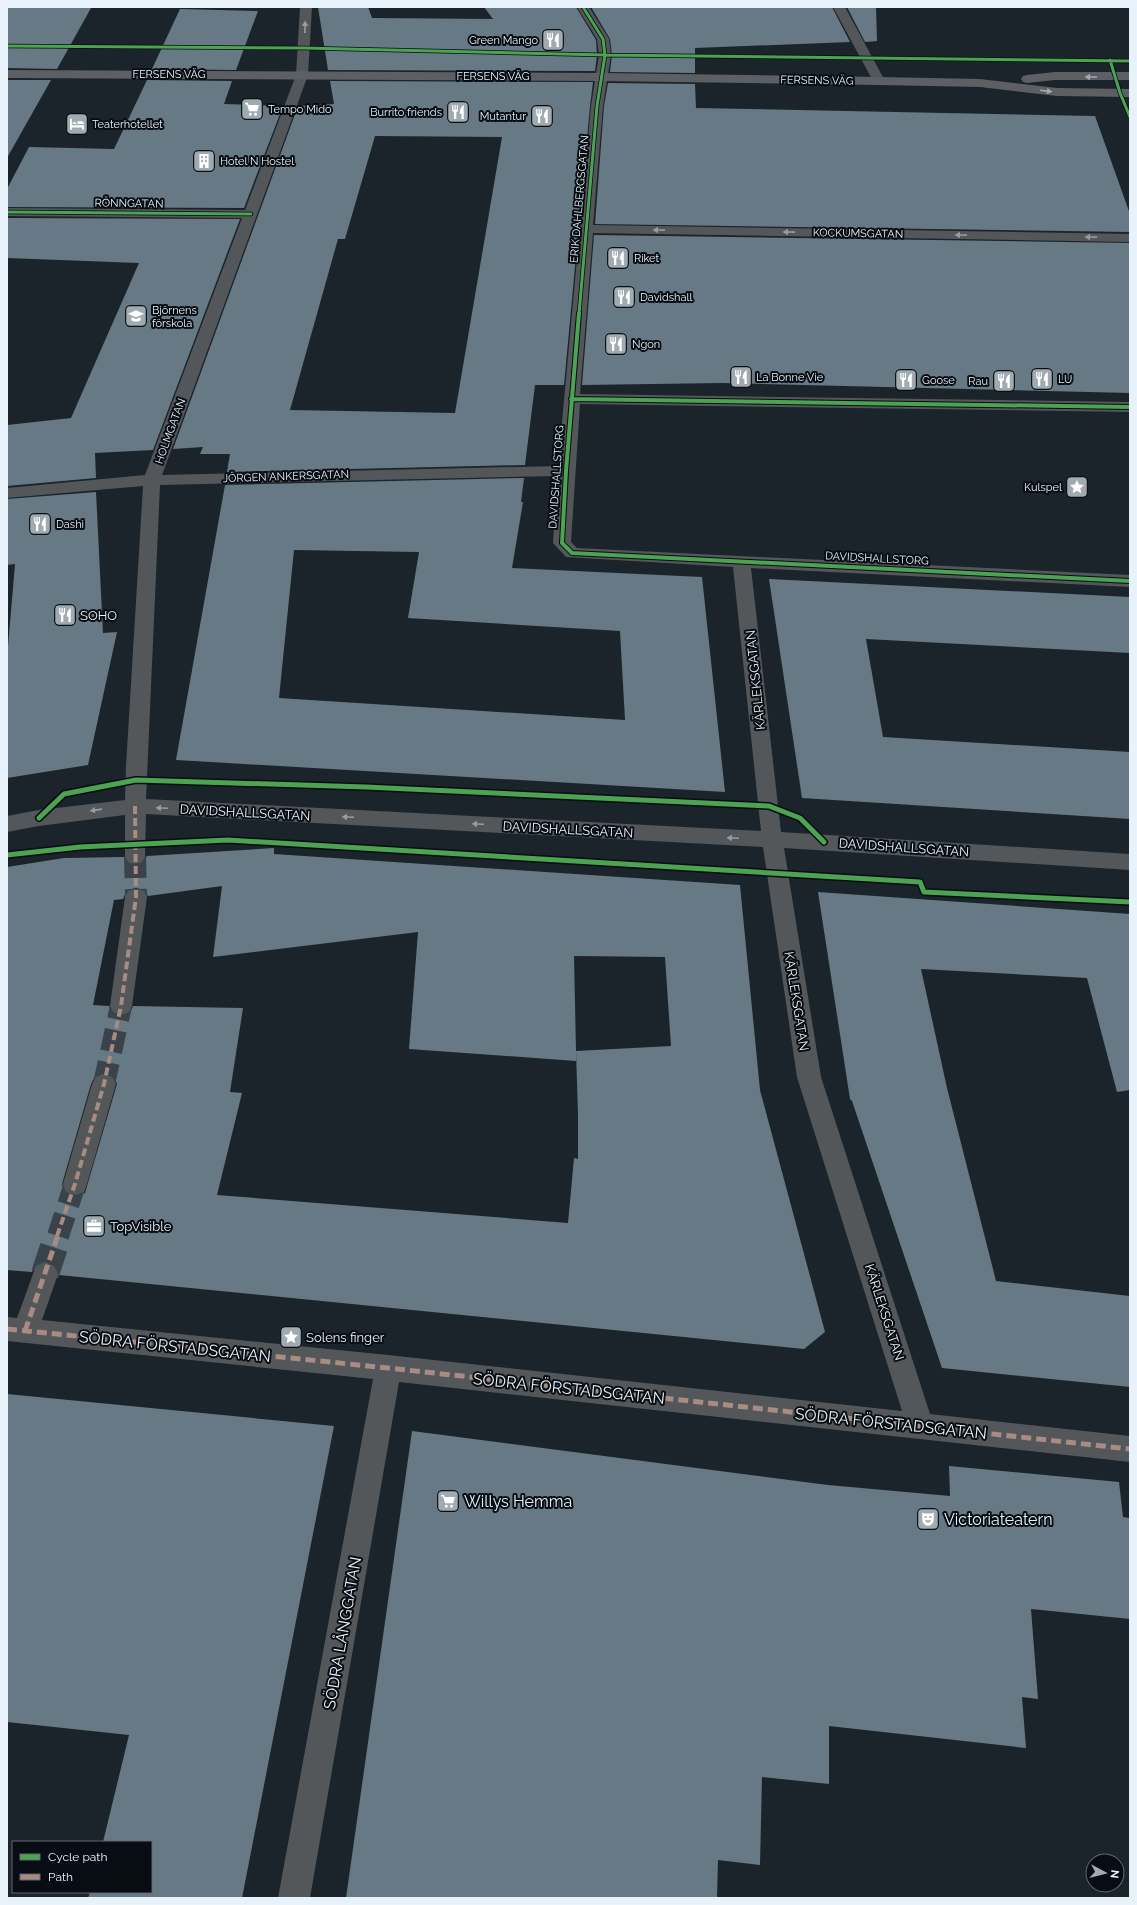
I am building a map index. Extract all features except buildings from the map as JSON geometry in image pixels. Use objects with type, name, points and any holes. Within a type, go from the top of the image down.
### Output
[{"type":"main road","name":"FERSENS VÄG","points":[[7,74],[602,77],[879,81],[980,83],[1058,92],[1125,93]]},
{"type":"main road","name":"FERSENS VÄG","points":[[980,83],[1055,76],[1130,76]]},
{"type":"street","name":"HOLMGATAN","points":[[136,856],[135,806],[152,480],[302,75],[306,7]]},
{"type":"street","name":"ERIK DAHLBERGSGATAN","points":[[571,399],[586,229],[605,55],[603,38],[583,7]]},
{"type":"street","points":[[840,7],[879,81]]},
{"type":"street","name":"RÖNNGATAN","points":[[7,212],[251,214]]},
{"type":"street","name":"KOCKUMSGATAN","points":[[586,229],[1130,238]]},
{"type":"street","points":[[571,399],[1130,408]]},
{"type":"street","name":"DAVIDSHALLSTORG","points":[[571,399],[562,543],[572,553],[1130,581]]},
{"type":"street","name":"JÖRGEN ANKERSGATAN","points":[[7,493],[152,480],[325,475],[566,471]]},
{"type":"street","name":"KÄRLEKSGATAN","points":[[741,561],[772,840],[809,1077],[921,1427]]},
{"type":"street","name":"DAVIDSHALLSGATAN","points":[[7,824],[39,818],[135,806],[772,840],[1130,862]]},
{"type":"street","points":[[121,1006],[136,897]]},
{"type":"street","points":[[75,1184],[104,1084]]},
{"type":"street","points":[[16,1330],[45,1274]]},
{"type":"street","name":"SÖDRA FÖRSTADSGATAN","points":[[16,1330],[388,1368],[1130,1449]]},
{"type":"street","name":"SÖDRA LÅNGGATAN","points":[[294,1898],[388,1368]]},
{"type":"tunnel","points":[[135,856],[136,897]]},
{"type":"tunnel","points":[[104,1084],[121,1006]]},
{"type":"tunnel","points":[[58,1236],[75,1184]]},
{"type":"tunnel","points":[[45,1274],[58,1235]]},
{"type":"marked path","points":[[25,1331],[75,1184],[104,1084],[121,1006],[136,897],[135,806]]},
{"type":"marked path","points":[[7,1329],[388,1368],[1130,1449]]},
{"type":"cycle path","points":[[583,7],[603,39],[605,55],[597,106],[586,229],[566,471],[562,543],[572,553],[1130,581]]},
{"type":"cycle path","points":[[7,46],[304,48],[605,55],[1130,61]]},
{"type":"cycle path","points":[[1110,60],[1120,93],[1130,117]]},
{"type":"cycle path","points":[[7,212],[251,214]]},
{"type":"cycle path","points":[[571,399],[1130,407]]},
{"type":"cycle path","points":[[39,818],[64,794],[136,780],[366,787],[769,806],[800,818],[824,842]]},
{"type":"cycle path","points":[[7,855],[80,847],[228,840],[920,882],[924,892],[1130,902]]},
{"type":"place","name":"Green Mango","points":[[553,40]]},
{"type":"place","name":"Tempo Mido","points":[[252,109]]},
{"type":"place","name":"Burrito friends","points":[[458,112]]},
{"type":"place","name":"Mutantur","points":[[542,116]]},
{"type":"place","name":"Teaterhotellet","points":[[77,124]]},
{"type":"place","name":"Hotel N Hostel","points":[[204,161]]},
{"type":"place","name":"Riket","points":[[618,258]]},
{"type":"place","name":"Davidshall","points":[[624,297]]},
{"type":"place","name":"Björnens förskola","points":[[136,316]]},
{"type":"place","name":"Ngon","points":[[616,344]]},
{"type":"place","name":"La Bonne Vie","points":[[741,377]]},
{"type":"place","name":"LU","points":[[1042,379]]},
{"type":"place","name":"Goose","points":[[906,380]]},
{"type":"place","name":"Rau","points":[[1004,381]]},
{"type":"place","name":"Kulspel","points":[[1077,487]]},
{"type":"place","name":"Dashi","points":[[40,524]]},
{"type":"place","name":"SOHO","points":[[65,615]]},
{"type":"place","name":"TopVisible","points":[[94,1226]]},
{"type":"place","name":"Solens finger","points":[[291,1337]]},
{"type":"place","name":"Willys Hemma","points":[[448,1501]]},
{"type":"place","name":"Victoriateatern","points":[[928,1519]]}]
